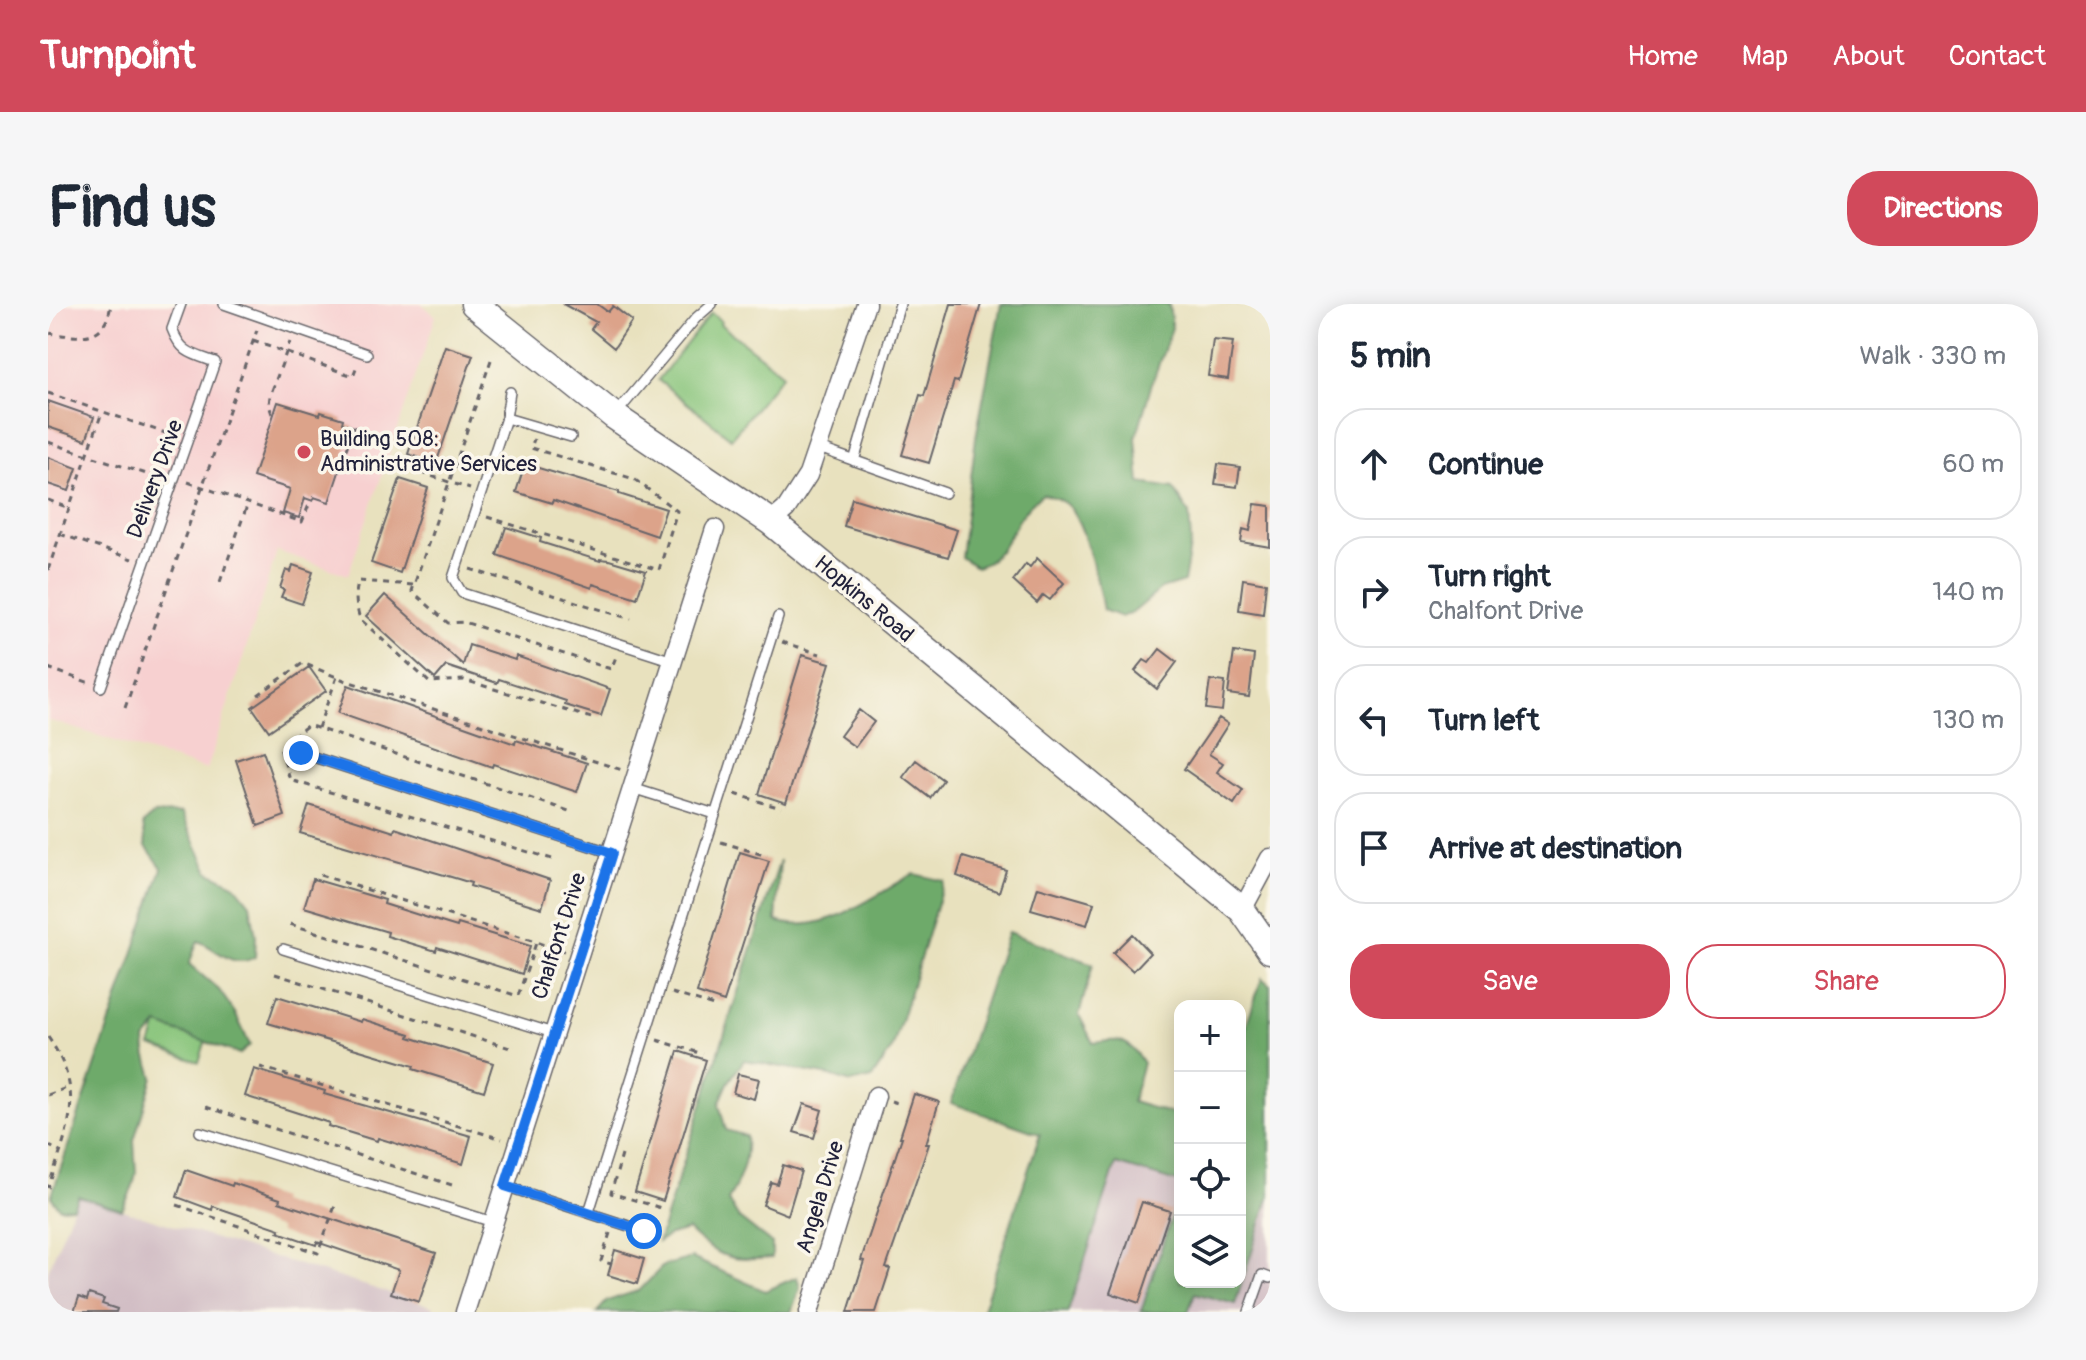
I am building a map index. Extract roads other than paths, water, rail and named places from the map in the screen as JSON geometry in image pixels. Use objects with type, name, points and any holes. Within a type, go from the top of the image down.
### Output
[{"type":"main road","name":"Hopkins Road","points":[[489,312],[614,416],[771,522],[1242,910],[1270,950]]},
{"type":"main road","name":"Hopkins Road","points":[[1242,910],[1270,919]]},
{"type":"street","points":[[771,522],[786,509],[808,475],[866,304]]},
{"type":"street","name":"Chalfont Drive","points":[[465,1312],[715,529]]},
{"type":"street","points":[[1242,910],[1270,858]]},
{"type":"street","name":"Angela Drive","points":[[809,1312],[876,1096]]},
{"type":"lane","name":"Delivery Drive","points":[[101,687],[215,362],[190,353],[179,345],[172,329],[181,304]]},
{"type":"lane","points":[[224,304],[367,354]]},
{"type":"lane","points":[[614,416],[696,318],[712,304]]},
{"type":"lane","points":[[854,461],[900,304]]},
{"type":"lane","points":[[510,392],[506,418],[453,578],[462,593],[673,661]]},
{"type":"lane","points":[[506,418],[571,437]]},
{"type":"lane","points":[[819,448],[945,493]]},
{"type":"lane","points":[[589,1212],[778,617]]},
{"type":"lane","points":[[301,753],[612,853]]},
{"type":"lane","points":[[632,788],[715,814]]},
{"type":"lane","points":[[283,949],[553,1033]]},
{"type":"lane","points":[[200,1132],[493,1222]]},
{"type":"lane","points":[[505,1186],[644,1231]]},
{"type":"lane","points":[[1249,1312],[1262,1275],[1270,1278]]},
{"type":"place","name":"Building 508: Administrative Services","points":[[304,452]]}]
